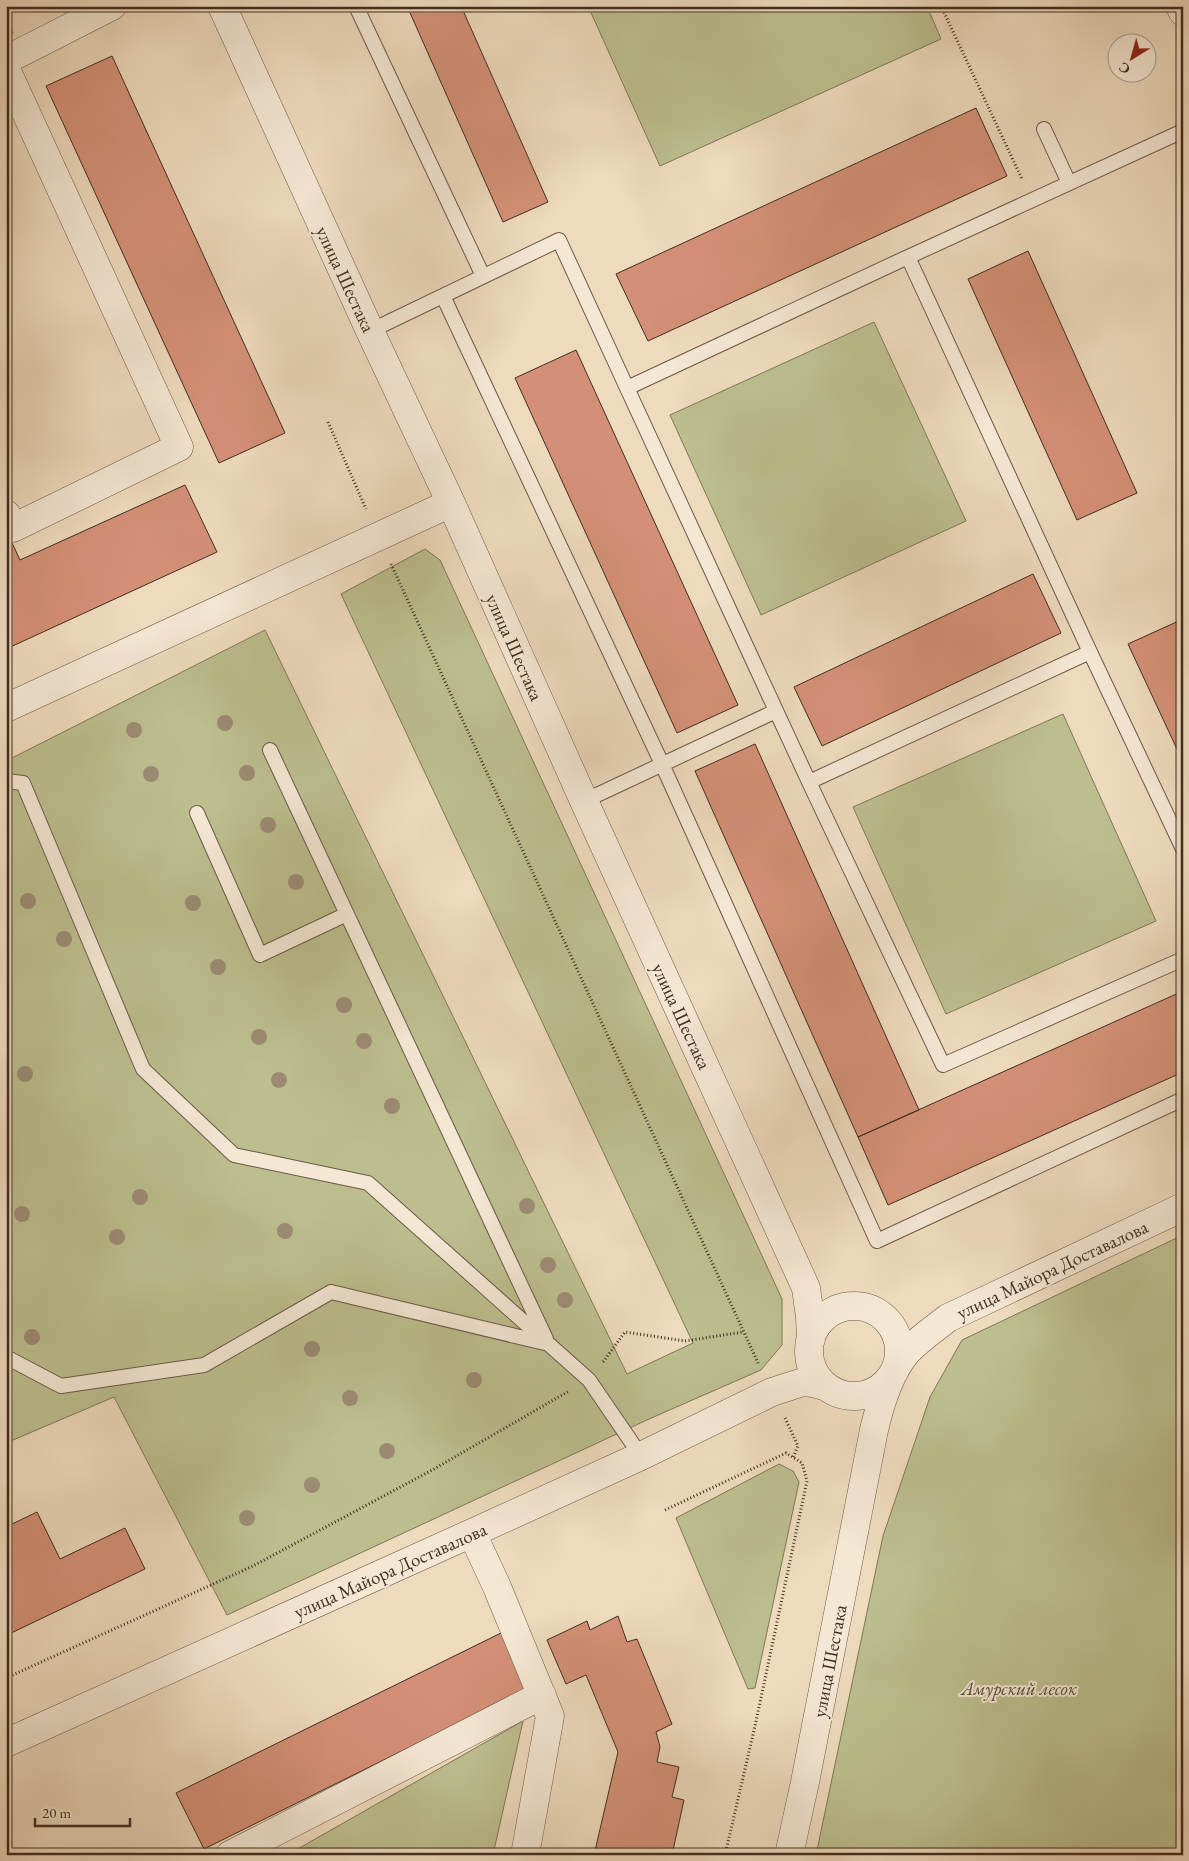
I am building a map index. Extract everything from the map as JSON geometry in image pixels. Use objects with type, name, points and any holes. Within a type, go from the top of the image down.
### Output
[{"type":"street","points":[[6,60],[112,6]]},
{"type":"street","name":"улица Шестака","points":[[222,6],[370,331],[451,503],[584,801],[806,1288],[810,1317],[810,1346]]},
{"type":"street","points":[[1180,6],[1183,12]]},
{"type":"street","points":[[6,69],[179,447],[13,528],[6,514]]},
{"type":"street","points":[[6,708],[451,503]]},
{"type":"street","name":"улица Майора Доставалова","points":[[895,1371],[906,1353],[920,1339],[948,1318],[1183,1207]]},
{"type":"street","points":[[806,1288],[838,1309]]},
{"type":"street","points":[[854,1306],[869,1308],[883,1316],[893,1327],[898,1341],[899,1357],[895,1371],[886,1384],[873,1392],[858,1396],[833,1390],[812,1367],[810,1346],[817,1326],[826,1315],[838,1309],[854,1306]]},
{"type":"street","name":"улица Майора Доставалова","points":[[883,1316],[906,1320],[948,1318]]},
{"type":"street","name":"улица Майора Доставалова","points":[[772,1392],[796,1373],[810,1346]]},
{"type":"street","name":"улица Шестака","points":[[789,1855],[806,1782],[881,1403],[895,1371]]},
{"type":"street","name":"улица Майора Доставалова","points":[[6,1743],[641,1456],[772,1392],[804,1382],[833,1390]]},
{"type":"street","name":"улица Шестака","points":[[833,1390],[855,1411],[863,1436],[868,1468]]},
{"type":"street","points":[[472,1533],[497,1587],[550,1716],[525,1855]]},
{"type":"street","points":[[230,1855],[542,1695]]},
{"type":"lane","points":[[356,6],[484,276]]},
{"type":"lane","points":[[1044,129],[1069,183]]},
{"type":"lane","points":[[627,388],[1183,131]]},
{"type":"lane","points":[[370,331],[559,240],[809,782],[943,1065],[1183,959]]},
{"type":"lane","points":[[908,257],[1183,849]]},
{"type":"lane","points":[[443,296],[662,764],[877,1241],[1183,1099]]},
{"type":"lane","points":[[809,782],[1090,652]]},
{"type":"lane","points":[[584,801],[776,711]]},
{"type":"lane","points":[[270,750],[548,1344]]},
{"type":"lane","points":[[6,781],[23,782],[143,1069],[234,1155],[368,1183],[589,1380],[641,1456]]},
{"type":"lane","points":[[197,813],[260,955],[347,914]]},
{"type":"lane","points":[[6,1357],[61,1386],[204,1365],[331,1292],[548,1344]]},
{"type":"path","points":[[941,6],[1032,200]]},
{"type":"path","points":[[328,422],[378,537],[743,1332],[798,1446],[793,1458]]},
{"type":"path","points":[[6,1678],[252,1566],[434,1469],[589,1380],[625,1332],[684,1341],[743,1332]]},
{"type":"path","points":[[665,1510],[786,1453],[802,1463],[807,1480],[726,1855]]},
{"type":"green space","points":[[588,6],[927,6],[941,39],[660,166]]},
{"type":"green space","points":[[874,322],[966,521],[761,615],[670,415]]},
{"type":"green space","points":[[425,549],[440,560],[782,1299],[782,1345],[761,1370],[649,1419],[227,1615],[114,1397],[6,1443],[6,761],[265,630],[627,1374],[693,1343],[341,594]]},
{"type":"green space","points":[[1063,714],[1156,921],[946,1014],[853,807]]},
{"type":"green space","name":"Амурский лесок","points":[[1183,1235],[1183,1855],[816,1855],[883,1536],[930,1397],[962,1340]]},
{"type":"green space","points":[[779,1464],[793,1471],[799,1482],[755,1688],[748,1689],[676,1518]]},
{"type":"green space","points":[[523,1721],[493,1855],[287,1855]]},
{"type":"building","points":[[407,6],[461,6],[548,202],[503,222]]},
{"type":"building","points":[[6,19],[13,33],[6,37]]},
{"type":"building","points":[[112,56],[285,433],[219,463],[46,86]]},
{"type":"building","points":[[976,108],[1007,176],[648,341],[616,274]]},
{"type":"building","points":[[1028,251],[1137,493],[1077,520],[968,279]]},
{"type":"building","points":[[576,350],[738,705],[677,733],[515,378]]},
{"type":"building","points":[[185,485],[217,552],[6,649],[6,530],[20,560]]},
{"type":"building","points":[[1033,574],[1061,633],[822,746],[794,687]]},
{"type":"building","points":[[1183,619],[1183,762],[1128,644]]},
{"type":"building","points":[[755,744],[919,1110],[858,1137],[695,771]]},
{"type":"building","points":[[1183,991],[1183,1072],[888,1205],[858,1137]]},
{"type":"building","points":[[37,1512],[60,1559],[125,1528],[145,1569],[7,1635],[6,1527]]},
{"type":"building","points":[[618,1616],[627,1642],[637,1639],[672,1724],[656,1732],[660,1747],[657,1762],[679,1767],[672,1797],[684,1800],[672,1855],[594,1855],[618,1752],[586,1675],[566,1684],[547,1640],[587,1621],[590,1630]]},
{"type":"building","points":[[501,1633],[529,1688],[204,1849],[176,1793]]}]
